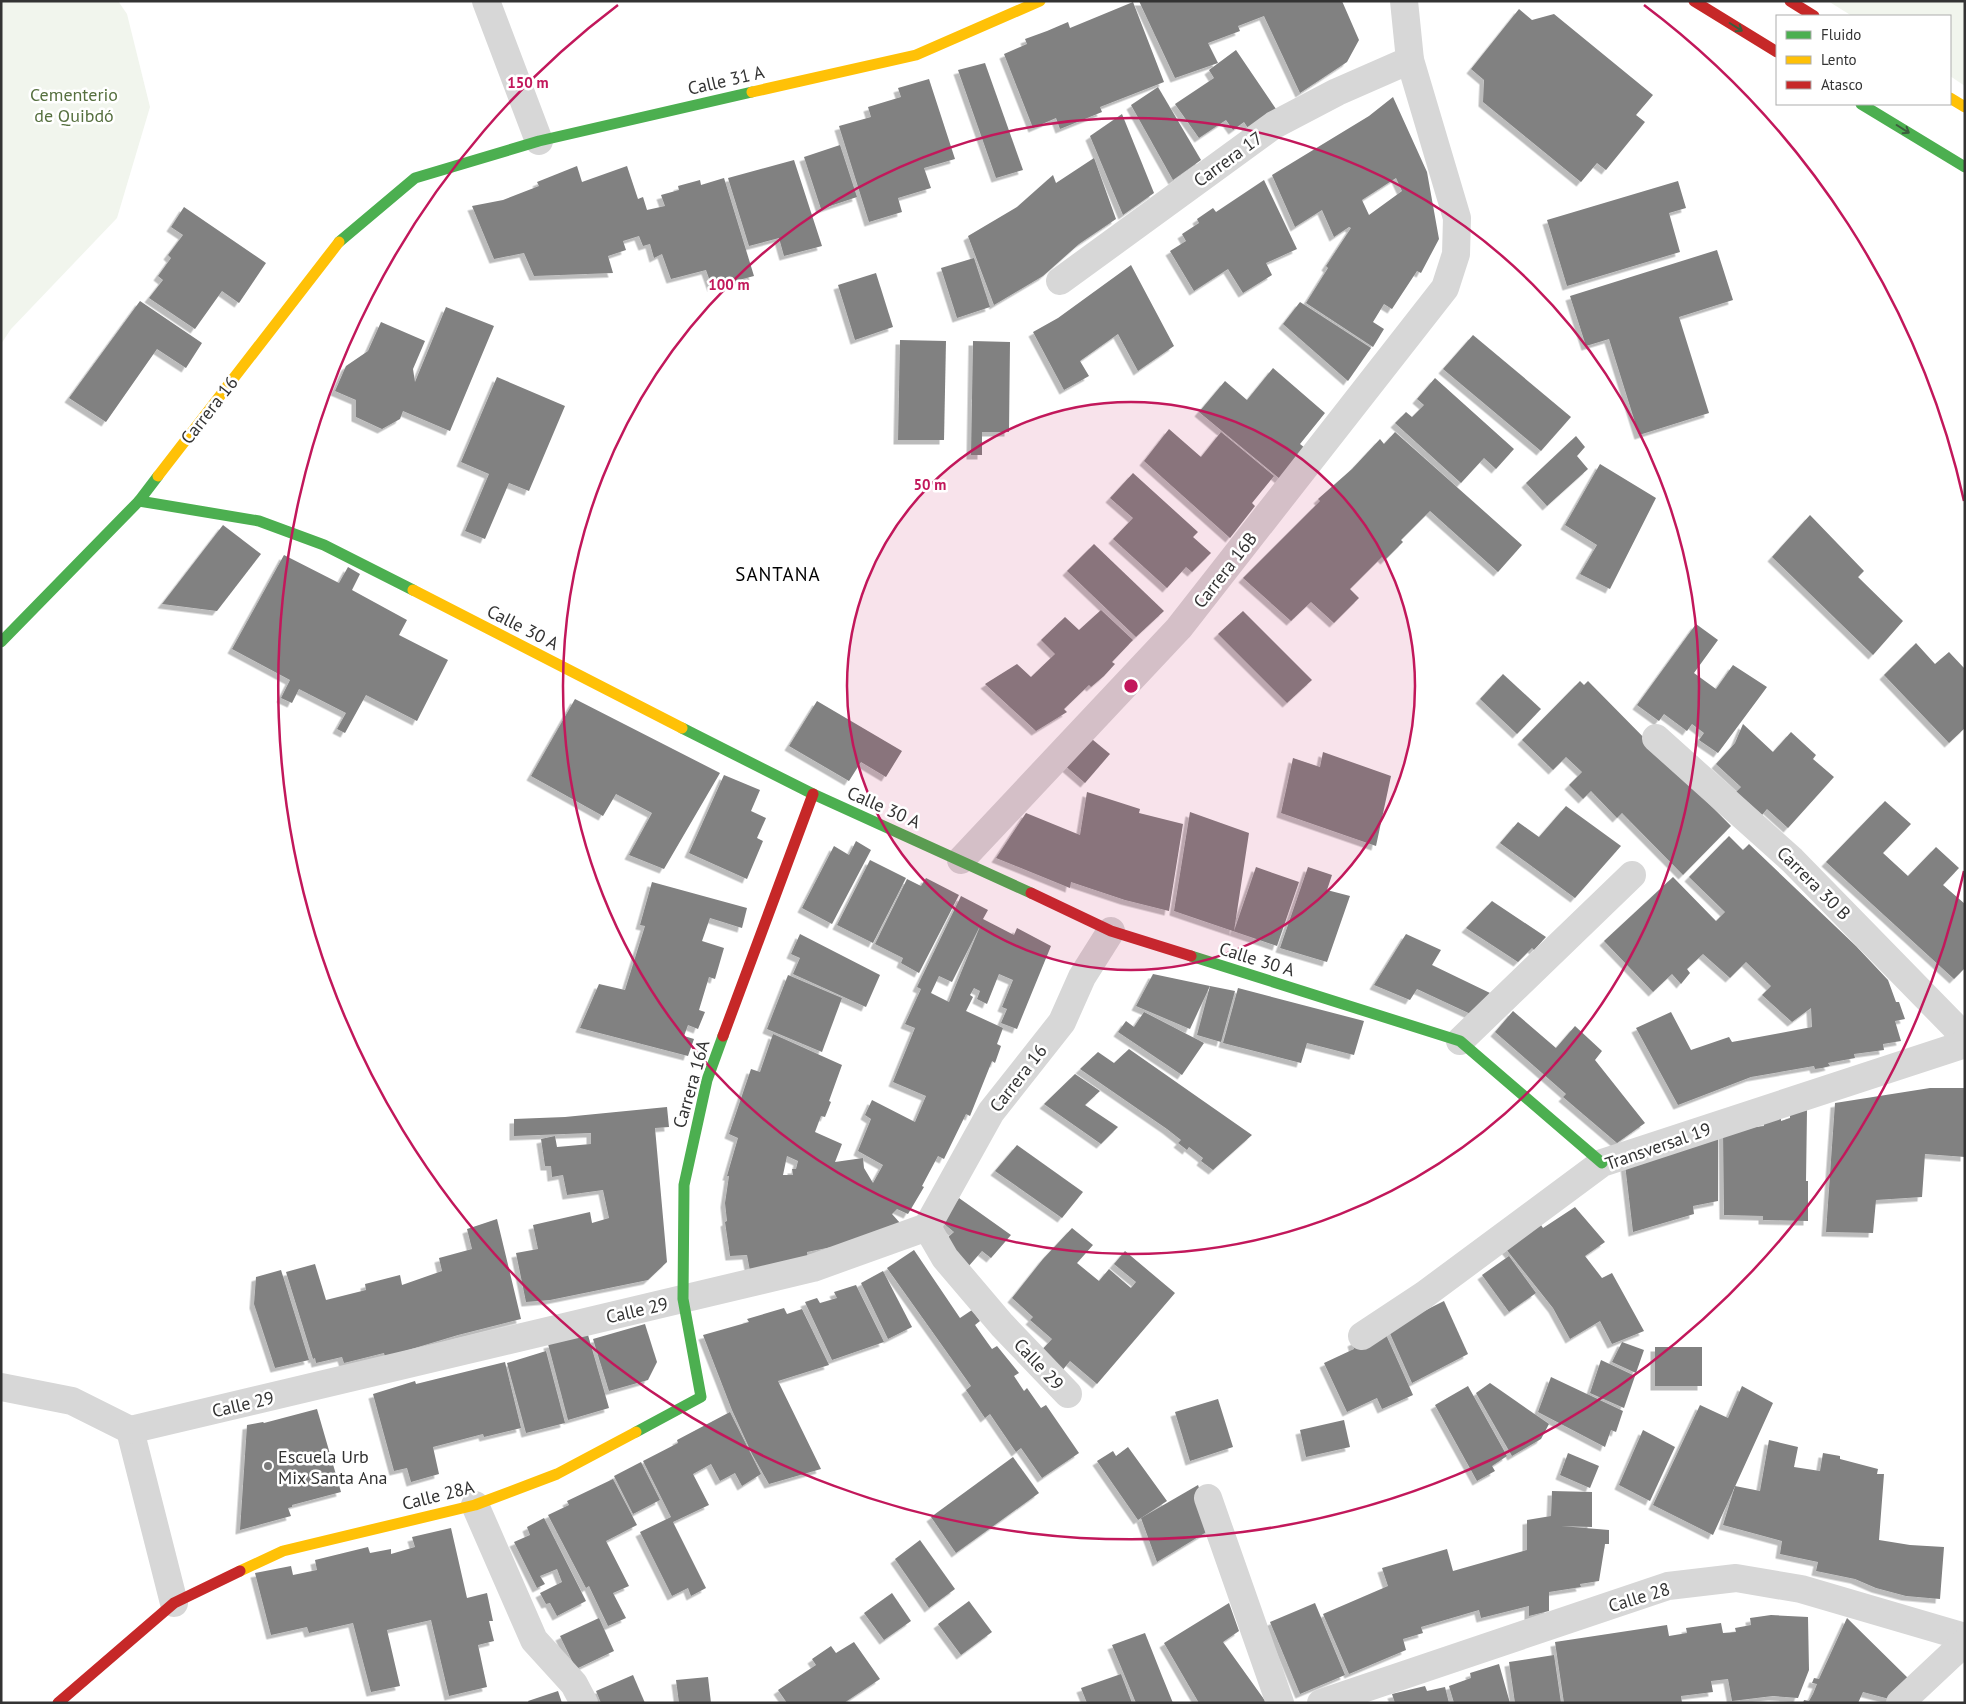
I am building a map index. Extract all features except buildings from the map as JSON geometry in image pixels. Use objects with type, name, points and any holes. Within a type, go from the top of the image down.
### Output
[{"type":"street","points":[[486,1],[539,141]]},
{"type":"street","name":"Calle 31 A","points":[[415,178],[539,141],[916,54],[1040,1]]},
{"type":"street","name":"Carrera 16B","points":[[961,860],[1179,628],[1445,288],[1456,254],[1457,218],[1410,60],[1404,1]]},
{"type":"street","points":[[1694,1],[1776,51]]},
{"type":"street","points":[[1790,1],[1812,15]]},
{"type":"street","name":"Carrera 17","points":[[1060,282],[1274,125],[1337,92],[1410,60]]},
{"type":"street","points":[[1951,99],[1965,107]]},
{"type":"street","points":[[1863,105],[1965,167]]},
{"type":"street","name":"Carrera 16","points":[[1,642],[138,501],[342,238],[415,178]]},
{"type":"street","name":"Calle 30 A","points":[[138,501],[259,521],[324,545],[813,794],[961,860],[1111,931],[1460,1041],[1602,1163]]},
{"type":"street","name":"Carrera 30 B","points":[[1656,738],[1792,860],[1965,1036]]},
{"type":"street","name":"Carrera 16A","points":[[701,1397],[683,1299],[684,1185],[707,1080],[813,794]]},
{"type":"street","points":[[1460,1041],[1632,875]]},
{"type":"street","name":"Carrera 16","points":[[927,1227],[991,1112],[1062,1022],[1082,977],[1111,931]]},
{"type":"street","name":"Transversal 19","points":[[1362,1336],[1424,1295],[1602,1163],[1965,1044]]},
{"type":"street","name":"Calle 29","points":[[130,1430],[813,1268],[927,1227],[945,1258],[1002,1325],[1068,1394]]},
{"type":"street","points":[[1,1387],[72,1402],[130,1430],[174,1603]]},
{"type":"street","name":"Calle 28A","points":[[58,1703],[174,1603],[283,1551],[475,1505],[557,1474],[701,1397]]},
{"type":"street","points":[[1208,1498],[1280,1703]]},
{"type":"street","points":[[475,1505],[534,1640],[574,1684],[584,1703]]},
{"type":"street","name":"Calle 28","points":[[1321,1703],[1668,1586],[1736,1578],[1801,1589],[1965,1637]]},
{"type":"street","points":[[1900,1703],[1965,1642]]},
{"type":"green space","name":"Cementerio de Quibdó","points":[[1,1],[118,1],[127,14],[150,107],[117,218],[11,329],[1,344]]},
{"type":"green space","points":[[1828,1],[1965,1],[1965,86],[1951,77],[1951,15],[1850,15]]},
{"type":"traffic: fast","points":[[339,242],[415,178],[539,141],[752,92]]},
{"type":"traffic: fast","points":[[1863,105],[1965,167]]},
{"type":"traffic: fast","points":[[1,642],[139,501],[158,476]]},
{"type":"traffic: fast","points":[[139,501],[259,521],[324,545],[413,590]]},
{"type":"traffic: fast","points":[[682,728],[813,794],[1031,893]]},
{"type":"traffic: fast","points":[[1191,956],[1460,1041],[1602,1163]]},
{"type":"traffic: fast","points":[[636,1432],[701,1397],[683,1299],[684,1185],[707,1080],[723,1036]]},
{"type":"traffic: slow","points":[[752,92],[916,55],[1040,1]]},
{"type":"traffic: slow","points":[[1951,99],[1965,107]]},
{"type":"traffic: slow","points":[[158,476],[339,242]]},
{"type":"traffic: slow","points":[[413,590],[682,728]]},
{"type":"traffic: slow","points":[[240,1571],[283,1551],[475,1505],[557,1474],[636,1432]]},
{"type":"traffic: jam","points":[[1694,1],[1776,51]]},
{"type":"traffic: jam","points":[[1790,1],[1812,15]]},
{"type":"traffic: jam","points":[[723,1036],[813,794]]},
{"type":"traffic: jam","points":[[1031,893],[1111,931],[1191,956]]},
{"type":"traffic: jam","points":[[58,1703],[174,1603],[240,1571]]},
{"type":"place","name":"Escuela Urb Mix Santa Ana","points":[[268,1466]]},
{"type":"district","name":"SANTANA","points":[[778,574]]}]
